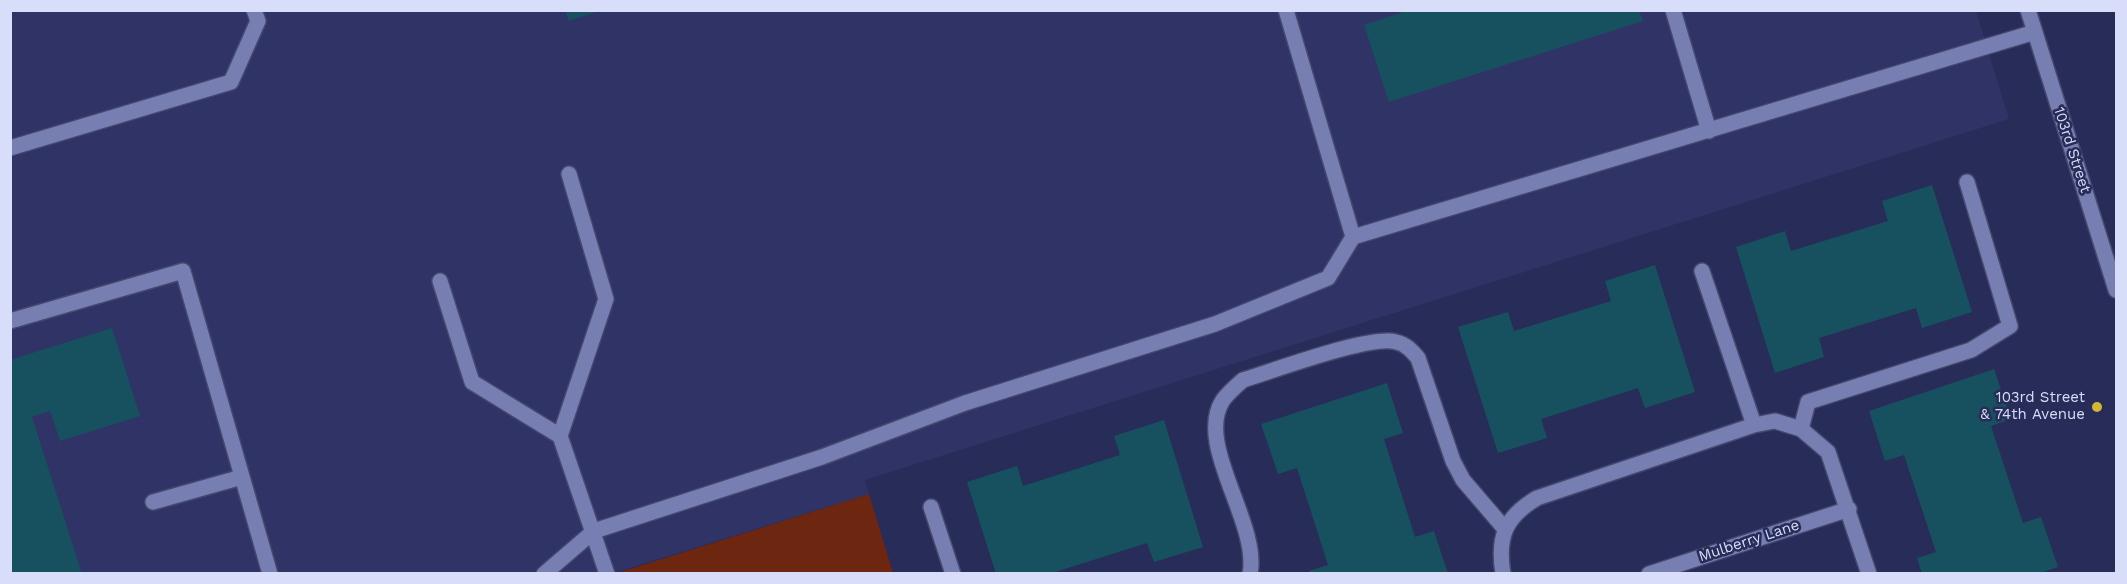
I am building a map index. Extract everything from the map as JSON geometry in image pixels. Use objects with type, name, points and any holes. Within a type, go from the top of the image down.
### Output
[{"type":"street","points":[[10,148],[231,82],[258,21],[254,10]]},
{"type":"street","points":[[1286,10],[1353,237]]},
{"type":"street","points":[[1673,10],[1709,130]]},
{"type":"street","name":"103rd Street","points":[[2028,10],[2116,290]]},
{"type":"street","points":[[544,573],[594,531],[822,457],[965,403],[1215,324],[1328,278],[1353,237],[2035,32]]},
{"type":"street","points":[[569,174],[606,299],[560,436],[607,573]]},
{"type":"street","points":[[1801,429],[1808,402],[1971,350],[2010,326],[1967,182]]},
{"type":"street","points":[[10,321],[183,271],[270,573]]},
{"type":"street","points":[[1702,271],[1754,425]]},
{"type":"street","points":[[440,280],[472,382],[560,436]]},
{"type":"street","points":[[1250,573],[1251,547],[1224,469],[1216,434],[1222,402],[1230,391],[1243,380],[1370,341],[1394,341],[1407,347],[1418,358],[1453,461],[1463,480],[1505,529]]},
{"type":"street","points":[[1503,573],[1500,556],[1505,529],[1514,514],[1537,498],[1754,425],[1775,421],[1801,429],[1828,452],[1869,573]]},
{"type":"street","points":[[153,502],[242,477]]},
{"type":"street","points":[[931,507],[953,573]]},
{"type":"street","name":"Mulberry Lane","points":[[1649,573],[1849,509]]},
{"type":"shaded area","points":[[10,11],[1976,11],[2009,119],[865,480],[869,494],[614,573],[11,573]]},
{"type":"shaded area","points":[[869,494],[893,573],[614,574]]},
{"type":"building","points":[[565,10],[599,10],[599,11],[569,21]]},
{"type":"building","points":[[1409,10],[1639,10],[1643,21],[1389,102],[1364,25]]},
{"type":"building","points":[[1932,185],[1972,312],[1922,328],[1916,308],[1819,338],[1824,357],[1775,373],[1736,247],[1785,231],[1791,251],[1888,221],[1882,201]]},
{"type":"building","points":[[1655,265],[1695,392],[1645,408],[1638,388],[1541,419],[1547,438],[1498,453],[1458,327],[1508,312],[1514,331],[1611,301],[1605,281]]},
{"type":"building","points":[[112,328],[140,416],[60,441],[50,411],[32,417],[82,574],[10,574],[10,360]]},
{"type":"building","points":[[1994,369],[2011,419],[1991,426],[2023,523],[2041,517],[2058,567],[2037,574],[1922,574],[1917,558],[1936,552],[1904,455],[1885,461],[1869,411]]},
{"type":"building","points":[[1387,383],[1403,433],[1384,439],[1415,537],[1434,531],[1448,574],[1310,574],[1309,571],[1328,565],[1297,468],[1278,474],[1261,424]]},
{"type":"building","points":[[1164,420],[1203,547],[1154,562],[1147,543],[1049,574],[996,574],[967,482],[1017,466],[1023,486],[1120,455],[1114,436]]},
{"type":"place","name":"103rd Street & 74th Avenue","points":[[2097,407]]}]
